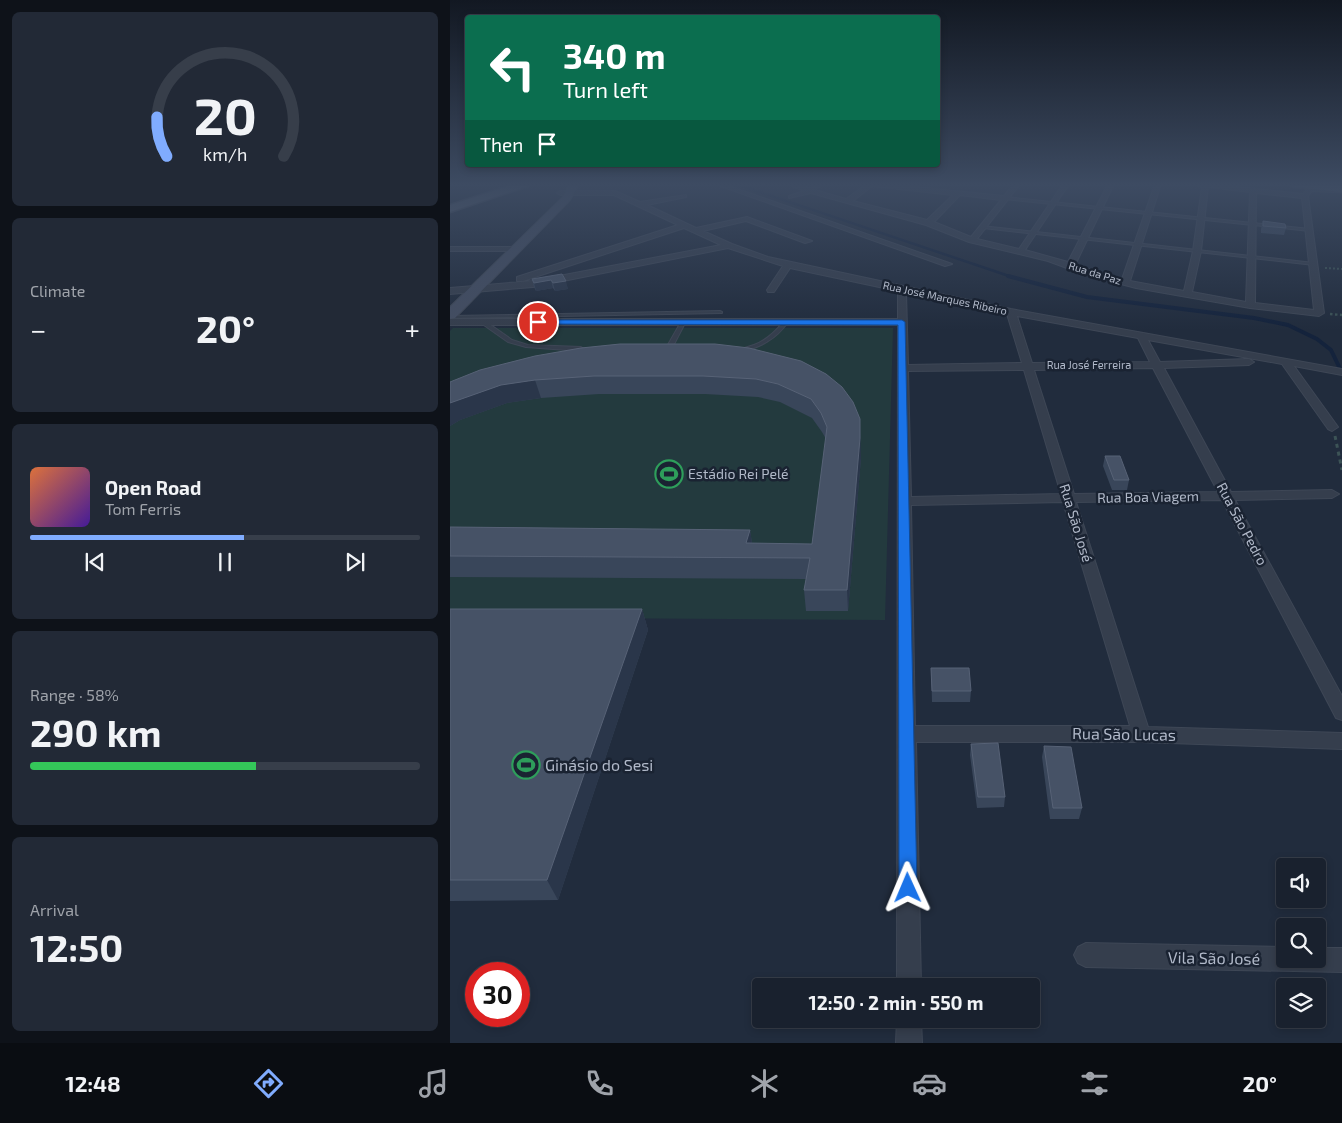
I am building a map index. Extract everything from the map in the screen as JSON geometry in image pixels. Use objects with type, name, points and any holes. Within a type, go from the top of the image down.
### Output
[{"type":"main road","points":[[450,300],[455,291],[521,233]]},
{"type":"main road","points":[[450,316],[482,290],[531,233]]},
{"type":"street","points":[[482,290],[661,233]]},
{"type":"street","name":"Rua José Marques Ribeiro","points":[[702,233],[729,246],[788,265],[902,290],[1011,312],[1342,372]]},
{"type":"street","points":[[787,233],[808,240]]},
{"type":"street","points":[[858,233],[948,264]]},
{"type":"street","name":"Rua da Paz","points":[[953,233],[972,240],[1021,251],[1125,282],[1187,295],[1319,313],[1314,264]]},
{"type":"street","points":[[972,240],[978,233]]},
{"type":"street","points":[[1021,251],[1032,233]]},
{"type":"street","points":[[1070,266],[1088,233]]},
{"type":"street","points":[[1125,282],[1142,233]]},
{"type":"street","points":[[1187,295],[1198,233]]},
{"type":"street","points":[[1250,305],[1253,233]]},
{"type":"street","points":[[1310,233],[1314,264]]},
{"type":"street","points":[[455,291],[482,290],[543,282],[729,246]]},
{"type":"street","points":[[450,249],[518,249]]},
{"type":"street","points":[[771,290],[788,265]]},
{"type":"street","points":[[902,290],[909,978]]},
{"type":"street","name":"Rua São José","points":[[1011,312],[1141,734]]},
{"type":"street","points":[[450,322],[902,322]]},
{"type":"street","name":"Rua São Pedro","points":[[1142,336],[1342,713]]},
{"type":"street","points":[[1281,362],[1322,411],[1332,427]]},
{"type":"street","name":"Rua José Ferreira","points":[[902,368],[1281,362]]},
{"type":"street","name":"Rua Boa Viagem","points":[[905,500],[1332,494]]},
{"type":"street","name":"Rua São Lucas","points":[[906,734],[1141,734],[1342,741]]},
{"type":"street","name":"Vila São José","points":[[1086,955],[1342,960]]},
{"type":"street","points":[[909,1028],[909,1043]]},
{"type":"lane","points":[[1037,233],[1314,264]]},
{"type":"lane","points":[[450,316],[720,312]]},
{"type":"lane","points":[[483,322],[510,341],[528,346],[592,349]]},
{"type":"lane","points":[[731,351],[748,348],[765,341],[780,333],[786,322]]},
{"type":"lane","points":[[668,350],[683,323]]},
{"type":"lane","points":[[658,350],[677,350]]},
{"type":"path","points":[[1326,268],[1342,270]]},
{"type":"path","points":[[1332,427],[1338,446],[1342,470]]},
{"type":"green space","name":"Estádio Rei Pelé","points":[[453,328],[893,328],[885,620],[450,617],[450,331]]},
{"type":"building","points":[[562,274],[566,281],[553,283],[551,280],[534,283],[532,279]]},
{"type":"building","points":[[620,344],[715,344],[749,348],[801,361],[826,374],[842,387],[853,402],[860,419],[847,590],[804,590],[810,558],[450,556],[450,527],[750,530],[746,543],[812,544],[827,427],[821,413],[811,399],[778,384],[756,379],[703,376],[594,376],[535,380],[501,385],[450,403],[450,382],[480,370],[535,356]]},
{"type":"building","points":[[1105,456],[1120,456],[1129,480],[1114,480]]},
{"type":"building","name":"Ginásio do Sesi","points":[[450,609],[642,609],[547,880],[450,880]]},
{"type":"building","points":[[931,668],[969,668],[971,691],[932,691]]},
{"type":"building","points":[[998,743],[1005,797],[978,797],[971,744]]},
{"type":"building","points":[[1044,746],[1071,747],[1082,808],[1053,808]]},
{"type":"waterway","points":[[880,233],[1012,277]]},
{"type":"waterway","points":[[1008,276],[1087,297],[1254,318],[1288,325],[1317,339],[1331,350],[1342,373]]},
{"type":"place","name":"Estádio Rei Pelé","points":[[669,474]]},
{"type":"place","name":"Ginásio do Sesi","points":[[526,765]]},
{"type":"route","points":[[538,322],[902,322],[908,888]]}]
